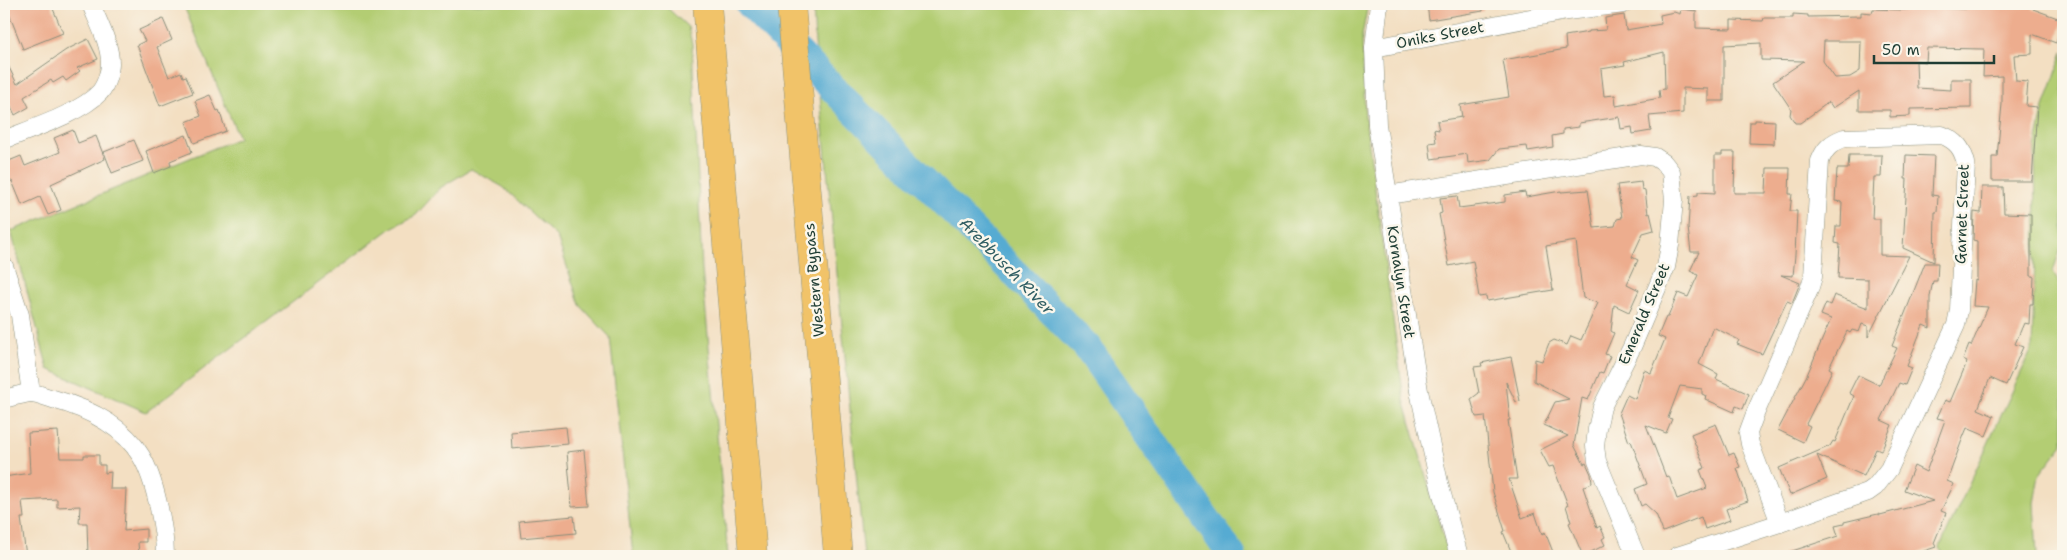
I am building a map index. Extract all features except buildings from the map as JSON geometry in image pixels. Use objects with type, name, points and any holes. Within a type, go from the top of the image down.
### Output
[{"type":"highway","points":[[707,4],[753,556]]},
{"type":"highway","name":"Western Bypass","points":[[791,4],[838,556]]},
{"type":"street","points":[[4,140],[70,112],[92,100],[102,90],[110,64],[105,40],[91,4]]},
{"type":"street","name":"Kornalyn Street","points":[[1379,4],[1374,48],[1377,125],[1419,391],[1440,487],[1459,556]]},
{"type":"street","name":"Oniks Street","points":[[1374,48],[1566,7],[1624,4]]},
{"type":"street","name":"Garnet Street","points":[[1677,556],[1780,523],[1868,492],[1875,487],[1889,469],[1948,344],[1956,325],[1959,310],[1966,162],[1959,145],[1952,139],[1942,136],[1844,138],[1834,142],[1825,150],[1820,160],[1813,277],[1810,290],[1748,433],[1750,444],[1780,523]]},
{"type":"street","name":"Emerald Street","points":[[1388,195],[1641,155],[1655,157],[1664,163],[1671,172],[1674,200],[1666,267],[1632,346],[1602,407],[1595,446],[1597,461],[1636,556]]},
{"type":"street","points":[[4,266],[20,315],[31,393]]},
{"type":"street","points":[[4,399],[31,393],[76,405],[100,416],[121,433],[141,456],[155,492],[165,543],[165,556]]},
{"type":"green space","points":[[183,4],[663,4],[688,27],[692,44],[702,270],[728,556],[633,556],[610,337],[580,305],[557,237],[503,187],[471,169],[440,188],[416,215],[393,227],[146,412],[48,369],[11,231],[239,138]]},
{"type":"green space","points":[[813,4],[1368,4],[1362,36],[1365,116],[1404,400],[1449,556],[864,556],[815,43]]},
{"type":"green space","points":[[2063,52],[2063,242],[2053,271],[2063,291],[2063,444],[2039,475],[2034,503],[2037,556],[1943,556],[1940,547],[2032,349],[2036,226],[2035,148],[2044,107]]},
{"type":"waterway","name":"Arebbusch River","points":[[750,4],[1087,347],[1232,556]]}]
